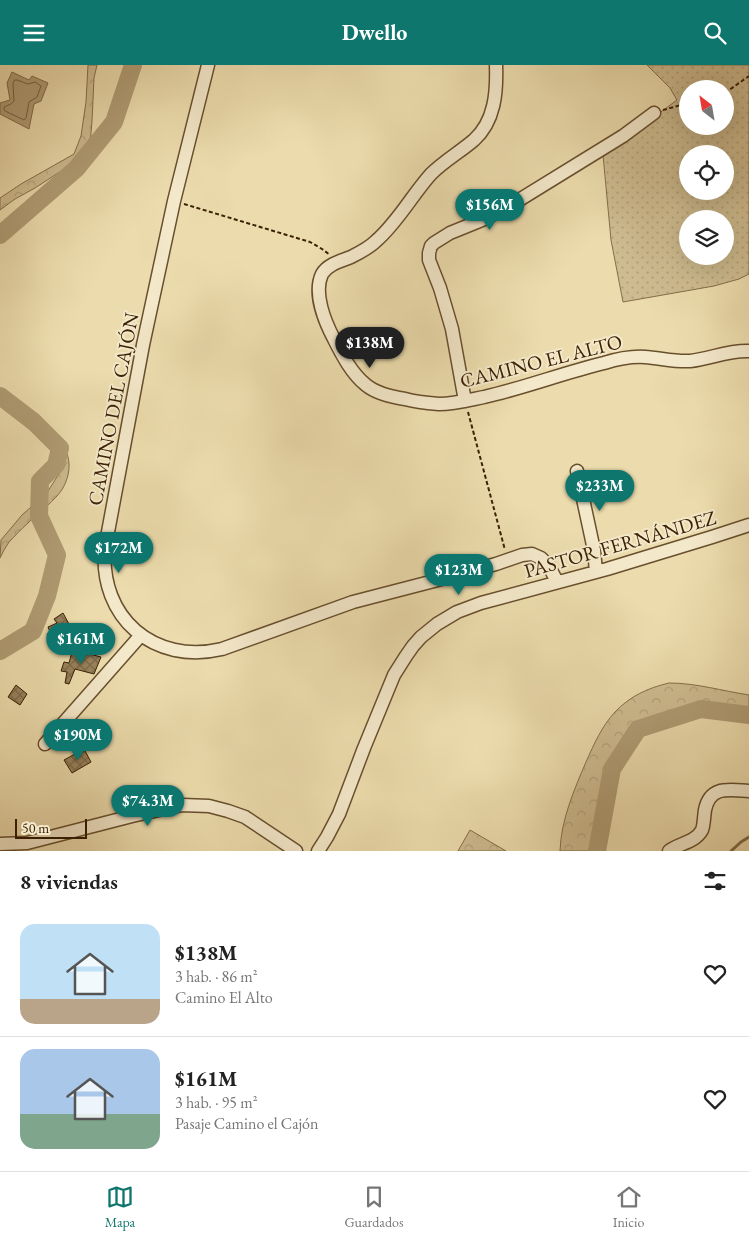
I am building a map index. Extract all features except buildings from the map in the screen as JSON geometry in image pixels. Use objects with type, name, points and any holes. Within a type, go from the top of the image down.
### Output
[{"type":"street","name":"CAMINO DEL CAJÓN","points":[[208,65],[174,201],[143,345],[105,548],[106,581],[113,602],[125,620],[141,635],[155,643],[170,649],[191,653],[212,651],[231,646],[353,602],[527,554],[541,558],[549,566],[557,582]]},
{"type":"street","name":"CAMINO EL ALTO","points":[[496,65],[493,110],[490,119],[480,133],[424,181],[376,242],[357,254],[328,267],[322,274],[320,283],[322,309],[333,337],[360,380],[371,389],[397,398],[438,404],[465,401],[500,393],[625,358],[642,357],[691,361],[726,352],[749,351]]},
{"type":"street","points":[[465,401],[452,329],[429,260],[428,253],[431,246],[450,233],[482,220],[511,205],[623,136],[654,113]]},
{"type":"street","points":[[577,471],[594,550],[596,573]]},
{"type":"street","name":"PASTOR FERNÁNDEZ","points":[[318,851],[339,814],[392,679],[413,646],[437,623],[463,609],[481,603],[596,573],[749,525]]},
{"type":"street","points":[[45,744],[141,635]]},
{"type":"street","points":[[669,851],[694,839],[702,830],[707,801],[712,794],[724,789],[749,791]]},
{"type":"street","points":[[0,844],[27,843],[182,805],[209,806],[246,817],[296,851]]},
{"type":"path","points":[[734,87],[749,76]]},
{"type":"path","points":[[654,113],[679,106]]},
{"type":"path","points":[[174,201],[310,242],[322,249],[336,263]]},
{"type":"path","points":[[465,401],[508,559]]},
{"type":"green space","points":[[88,65],[97,65],[94,78],[88,152],[0,210],[0,198],[74,154],[81,136],[86,102]]},
{"type":"green space","points":[[647,65],[749,65],[749,274],[714,286],[623,302],[611,240],[603,155],[677,100],[670,88]]},
{"type":"green space","points":[[0,388],[10,398],[39,419],[58,438],[67,453],[69,469],[60,493],[9,542],[0,558],[1,540],[22,515],[46,494],[59,474],[60,461],[49,437],[7,406],[0,397]]},
{"type":"green space","points":[[669,683],[749,695],[749,716],[695,715],[664,722],[646,730],[624,748],[615,763],[606,818],[605,851],[560,851],[563,828],[573,794],[592,749],[606,723],[621,706],[633,697],[654,687]]},
{"type":"green space","points":[[470,830],[506,851],[458,851]]},
{"type":"water","points":[[12,72],[29,80],[32,76],[48,83],[41,101],[34,104],[29,129],[0,114],[0,103],[10,100],[7,83]]},
{"type":"waterway","points":[[0,235],[76,169],[114,122],[133,65]]},
{"type":"waterway","points":[[0,396],[34,422],[60,448],[56,465],[40,481],[39,516],[57,555],[47,596],[33,631],[0,651]]},
{"type":"waterway","points":[[597,851],[612,769],[638,729],[701,709],[749,715]]},
{"type":"waterway","points":[[731,851],[749,837]]}]
